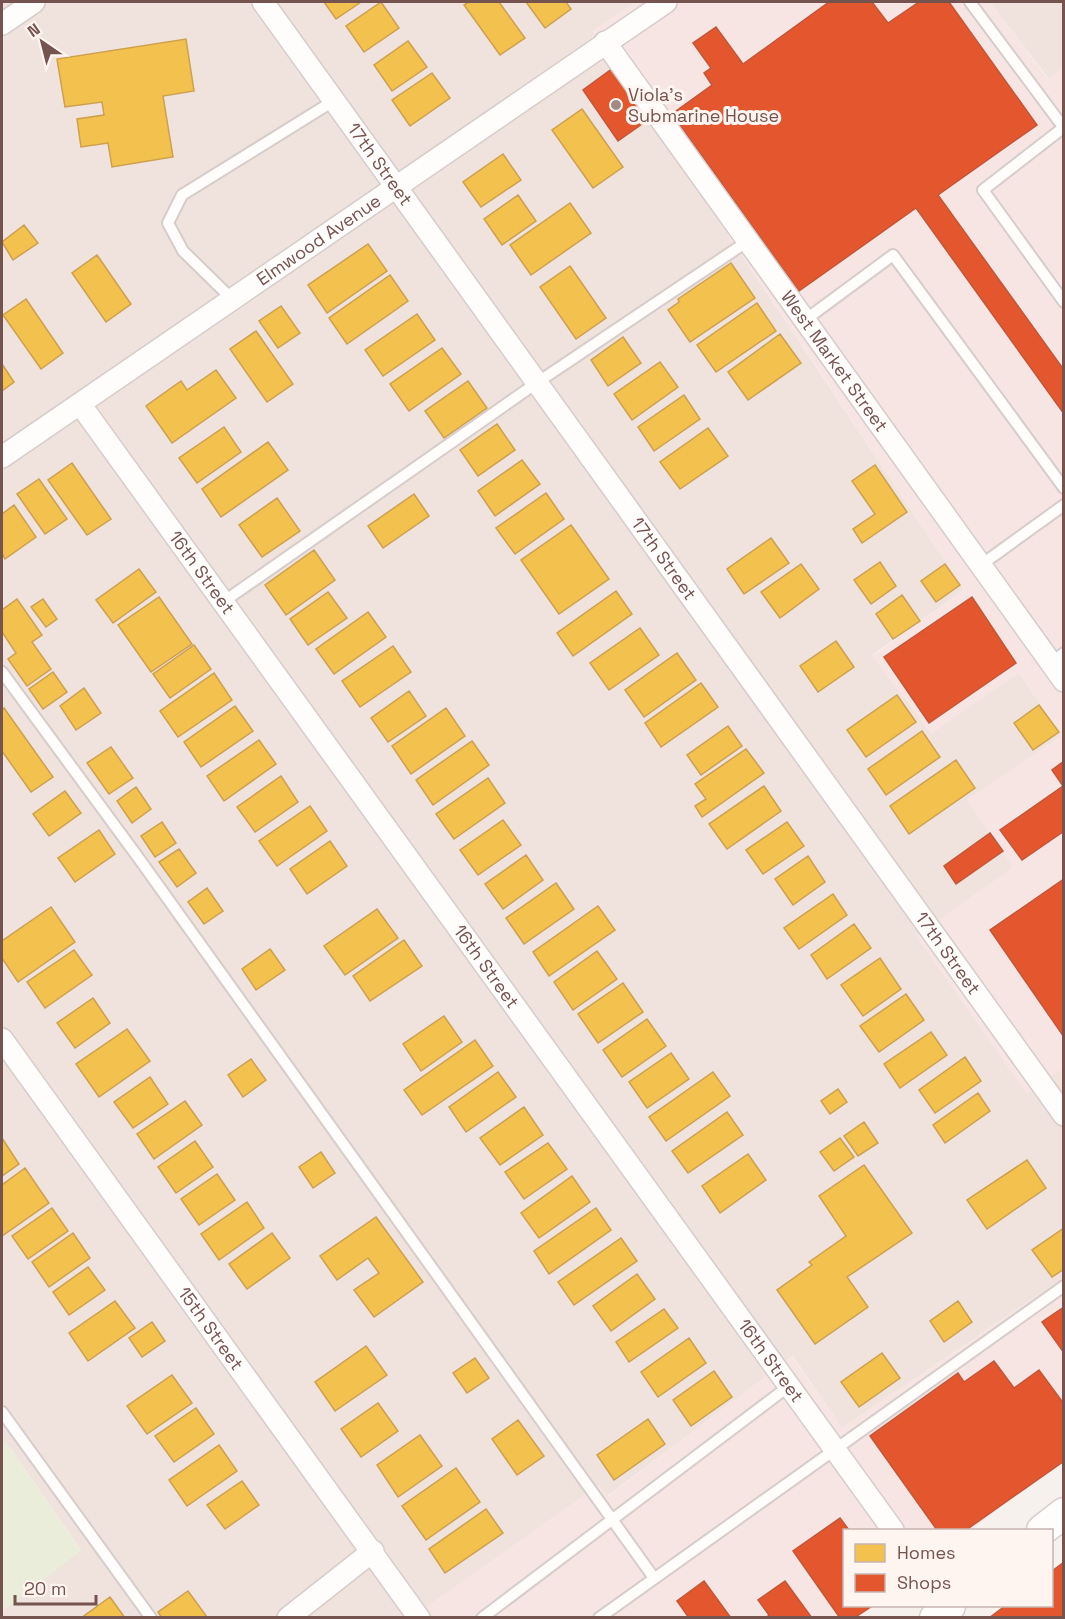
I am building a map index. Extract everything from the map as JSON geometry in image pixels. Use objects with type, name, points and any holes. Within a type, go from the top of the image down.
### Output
[{"type":"main road","points":[[1043,1529],[1064,1514]]},
{"type":"street","points":[[2,24],[34,2]]},
{"type":"street","name":"17th Street","points":[[263,2],[397,184],[1064,1115]]},
{"type":"street","name":"Elmwood Avenue","points":[[2,457],[397,184],[666,2]]},
{"type":"street","name":"West Market Street","points":[[605,42],[981,565],[1057,658],[1064,681]]},
{"type":"street","name":"16th Street","points":[[80,404],[892,1529]]},
{"type":"street","name":"15th Street","points":[[2,1039],[419,1617]]},
{"type":"street","points":[[288,1617],[373,1551]]},
{"type":"lane","points":[[970,2],[1063,128],[983,190],[1064,302]]},
{"type":"lane","points":[[232,299],[183,251],[168,223],[182,195],[335,100]]},
{"type":"lane","points":[[223,602],[538,382],[748,241]]},
{"type":"lane","points":[[805,320],[893,255],[1064,488]]},
{"type":"lane","points":[[981,565],[1064,505]]},
{"type":"lane","points":[[2,672],[140,860],[654,1578]]},
{"type":"lane","points":[[599,1617],[1064,1286]]},
{"type":"lane","points":[[482,1617],[614,1520],[789,1386]]},
{"type":"lane","points":[[2,1412],[151,1617]]},
{"type":"shaded area","points":[[2,2],[635,2],[593,31],[964,590],[872,655],[1019,673],[1062,736],[967,800],[1013,867],[1027,1093],[1063,1068],[1063,1278],[842,1428],[793,1356],[607,1496],[599,1485],[427,1607],[434,1617],[2,1618],[2,1612],[81,1550],[2,1436]]},
{"type":"shaded area","points":[[635,2],[990,2],[1048,79],[1063,68],[1064,1068],[1027,1094],[916,936],[1013,867],[967,800],[1062,735],[1019,673],[931,734],[872,656],[964,590],[593,30]]},
{"type":"shaded area","points":[[990,2],[1063,2],[1063,68],[1049,79]]},
{"type":"shaded area","points":[[1063,1278],[1063,1458],[972,1529],[843,1529],[843,1607],[874,1607],[860,1617],[434,1618],[426,1607],[599,1485],[608,1496],[792,1356],[842,1428]]},
{"type":"green space","points":[[2,1436],[81,1551],[2,1612]]},
{"type":"building: Homes","points":[[324,2],[361,2],[336,19]]},
{"type":"building: Homes","points":[[381,2],[399,28],[364,52],[346,26]]},
{"type":"building: Homes","points":[[469,2],[499,2],[525,38],[500,55],[464,5]]},
{"type":"building: Homes","points":[[526,2],[566,2],[571,9],[545,28]]},
{"type":"building: Homes","points":[[186,39],[194,91],[163,96],[173,157],[112,167],[108,143],[81,147],[77,119],[104,115],[102,102],[65,107],[57,59]]},
{"type":"building: Homes","points":[[408,41],[427,67],[392,91],[374,65]]},
{"type":"building: Homes","points":[[432,73],[450,98],[410,126],[392,100]]},
{"type":"building: Homes","points":[[582,109],[623,167],[593,188],[552,130]]},
{"type":"building: Homes","points":[[503,154],[521,180],[481,207],[463,182]]},
{"type":"building: Homes","points":[[518,195],[536,221],[502,245],[484,219]]},
{"type":"building: Homes","points":[[570,203],[591,233],[531,275],[510,245]]},
{"type":"building: Homes","points":[[24,225],[38,243],[13,260],[2,242]]},
{"type":"building: Homes","points":[[368,244],[387,271],[327,313],[308,285]]},
{"type":"building: Homes","points":[[97,255],[131,304],[106,322],[72,273]]},
{"type":"building: Homes","points":[[731,263],[755,298],[690,342],[668,310],[679,302],[678,299]]},
{"type":"building: Homes","points":[[570,266],[606,318],[576,339],[540,287]]},
{"type":"building: Homes","points":[[390,275],[408,301],[347,344],[329,318]]},
{"type":"building: Homes","points":[[26,299],[63,353],[41,369],[3,315]]},
{"type":"building: Homes","points":[[757,303],[776,331],[716,372],[697,345]]},
{"type":"building: Homes","points":[[281,306],[300,333],[278,348],[259,321]]},
{"type":"building: Homes","points":[[417,314],[435,340],[383,376],[365,350]]},
{"type":"building: Homes","points":[[256,331],[293,384],[267,402],[230,349]]},
{"type":"building: Homes","points":[[780,334],[801,363],[748,400],[728,372]]},
{"type":"building: Homes","points":[[623,337],[641,363],[608,386],[591,360]]},
{"type":"building: Homes","points":[[442,348],[461,374],[409,411],[390,384]]},
{"type":"building: Homes","points":[[660,362],[678,387],[632,420],[614,394]]},
{"type":"building: Homes","points":[[2,364],[14,382],[2,391]]},
{"type":"building: Homes","points":[[216,370],[236,398],[172,443],[146,406],[181,381],[187,390]]},
{"type":"building: Homes","points":[[468,381],[487,408],[444,438],[425,411]]},
{"type":"building: Homes","points":[[684,395],[700,419],[654,451],[638,427]]},
{"type":"building: Homes","points":[[497,424],[515,450],[478,476],[460,450]]},
{"type":"building: Homes","points":[[224,427],[241,452],[197,483],[179,458]]},
{"type":"building: Homes","points":[[708,428],[728,456],[680,489],[660,462]]},
{"type":"building: Homes","points":[[268,442],[288,470],[221,517],[202,489]]},
{"type":"building: Homes","points":[[522,460],[540,484],[495,516],[478,491]]},
{"type":"building: Homes","points":[[72,463],[111,519],[87,535],[48,480]]},
{"type":"building: Homes","points":[[875,465],[907,512],[862,543],[853,529],[875,514],[852,481]]},
{"type":"building: Homes","points":[[39,479],[67,519],[45,534],[17,494]]},
{"type":"building: Homes","points":[[546,493],[564,519],[515,554],[496,528]]},
{"type":"building: Homes","points":[[414,494],[429,516],[383,548],[368,526]]},
{"type":"building: Homes","points":[[277,498],[300,531],[262,557],[239,525]]},
{"type":"building: Homes","points":[[14,505],[36,537],[5,559],[2,553],[2,514]]},
{"type":"building: Homes","points":[[571,525],[609,579],[559,614],[521,560]]},
{"type":"building: Homes","points":[[771,538],[789,563],[744,594],[727,569]]},
{"type":"building: Homes","points":[[314,550],[335,580],[286,615],[265,585]]},
{"type":"building: Homes","points":[[880,562],[896,586],[871,604],[854,580]]},
{"type":"building: Homes","points":[[801,564],[819,589],[780,618],[761,592]]},
{"type":"building: Homes","points":[[945,564],[960,585],[936,602],[921,581]]},
{"type":"building: Homes","points":[[139,569],[156,592],[113,623],[96,600]]},
{"type":"building: Homes","points":[[616,591],[632,614],[573,656],[557,633]]},
{"type":"building: Homes","points":[[328,592],[347,618],[308,645],[290,619]]},
{"type":"building: Homes","points":[[902,595],[920,621],[893,639],[876,614]]},
{"type":"building: Homes","points":[[159,597],[192,644],[151,672],[118,625]]},
{"type":"building: Homes","points":[[17,599],[42,635],[32,642],[51,669],[27,686],[8,659],[16,653],[2,632],[2,610]]},
{"type":"building: Homes","points":[[43,599],[57,619],[46,627],[31,607]]},
{"type":"building: Homes","points":[[368,612],[386,637],[334,674],[316,649]]},
{"type":"building: Homes","points":[[640,628],[659,655],[609,690],[590,663]]},
{"type":"building: Homes","points":[[836,641],[854,667],[818,692],[800,666]]},
{"type":"building: Homes","points":[[194,645],[211,669],[170,698],[153,674]]},
{"type":"building: Homes","points":[[393,646],[411,672],[360,707],[342,681]]},
{"type":"building: Homes","points":[[677,653],[696,680],[644,717],[625,690]]},
{"type":"building: Homes","points":[[53,672],[67,692],[43,709],[29,689]]},
{"type":"building: Homes","points":[[214,673],[232,700],[178,737],[160,711]]},
{"type":"building: Homes","points":[[701,683],[718,707],[661,747],[645,723]]},
{"type":"building: Homes","points":[[84,688],[101,713],[76,730],[60,706]]},
{"type":"building: Homes","points":[[409,691],[426,716],[388,742],[371,718]]},
{"type":"building: Homes","points":[[897,695],[916,722],[866,757],[847,730]]},
{"type":"building: Homes","points":[[1039,705],[1059,732],[1033,750],[1014,723]]},
{"type":"building: Homes","points":[[235,706],[253,731],[201,767],[184,742]]},
{"type":"building: Homes","points":[[4,708],[53,777],[31,792],[2,751],[2,710]]},
{"type":"building: Homes","points":[[446,708],[465,736],[411,774],[392,746]]},
{"type":"building: Homes","points":[[728,726],[742,746],[701,775],[687,755]]},
{"type":"building: Homes","points":[[922,731],[940,757],[886,795],[868,769]]},
{"type":"building: Homes","points":[[259,740],[276,764],[224,801],[207,776]]},
{"type":"building: Homes","points":[[472,741],[489,765],[433,805],[416,780]]},
{"type":"building: Homes","points":[[111,747],[133,778],[109,794],[87,763]]},
{"type":"building: Homes","points":[[746,749],[764,773],[702,817],[695,806],[706,799],[695,784]]},
{"type":"building: Homes","points":[[956,760],[975,788],[909,834],[890,806]]},
{"type":"building: Homes","points":[[281,776],[298,802],[255,832],[237,807]]},
{"type":"building: Homes","points":[[488,778],[505,803],[454,839],[436,814]]},
{"type":"building: Homes","points":[[764,786],[781,811],[727,849],[709,824]]},
{"type":"building: Homes","points":[[136,787],[151,809],[132,823],[117,801]]},
{"type":"building: Homes","points":[[65,791],[81,813],[49,836],[33,814]]},
{"type":"building: Homes","points":[[310,806],[327,831],[277,866],[259,841]]},
{"type":"building: Homes","points":[[503,820],[521,845],[478,875],[460,850]]},
{"type":"building: Homes","points":[[162,822],[176,843],[155,857],[141,836]]},
{"type":"building: Homes","points":[[787,822],[804,846],[763,874],[746,850]]},
{"type":"building: Homes","points":[[99,830],[115,854],[75,882],[58,858]]},
{"type":"building: Homes","points":[[330,841],[347,866],[307,894],[290,869]]},
{"type":"building: Homes","points":[[179,849],[196,873],[177,887],[159,862]]},
{"type":"building: Homes","points":[[526,855],[543,880],[503,909],[485,884]]},
{"type":"building: Homes","points":[[808,856],[825,882],[793,905],[775,879]]},
{"type":"building: Homes","points":[[556,883],[574,909],[524,944],[506,918]]},
{"type":"building: Homes","points":[[207,888],[223,911],[204,924],[188,902]]},
{"type":"building: Homes","points":[[833,894],[847,915],[799,949],[784,928]]},
{"type":"building: Homes","points":[[598,906],[615,930],[549,976],[533,952]]},
{"type":"building: Homes","points":[[51,907],[75,942],[18,982],[2,958],[2,941]]},
{"type":"building: Homes","points":[[377,909],[398,938],[345,975],[324,946]]},
{"type":"building: Homes","points":[[854,924],[871,948],[827,979],[811,955]]},
{"type":"building: Homes","points":[[404,940],[422,966],[370,1001],[353,976]]},
{"type":"building: Homes","points":[[270,949],[285,970],[256,990],[242,969]]},
{"type":"building: Homes","points":[[74,950],[92,975],[45,1008],[27,982]]},
{"type":"building: Homes","points":[[597,951],[617,979],[573,1010],[554,982]]},
{"type":"building: Homes","points":[[880,958],[901,989],[863,1016],[841,985]]},
{"type":"building: Homes","points":[[623,983],[643,1012],[598,1043],[578,1014]]},
{"type":"building: Homes","points":[[906,994],[924,1020],[879,1052],[860,1026]]},
{"type":"building: Homes","points":[[93,998],[110,1023],[75,1048],[57,1023]]},
{"type":"building: Homes","points":[[444,1016],[462,1042],[421,1071],[403,1044]]},
{"type":"building: Homes","points":[[647,1019],[666,1046],[622,1077],[603,1050]]},
{"type":"building: Homes","points":[[127,1029],[150,1061],[99,1097],[76,1064]]},
{"type":"building: Homes","points":[[931,1032],[947,1055],[900,1088],[884,1064]]},
{"type":"building: Homes","points":[[475,1040],[493,1066],[422,1115],[404,1090]]},
{"type":"building: Homes","points":[[671,1053],[689,1079],[647,1108],[629,1082]]},
{"type":"building: Homes","points":[[965,1057],[981,1081],[935,1113],[919,1090]]},
{"type":"building: Homes","points":[[251,1059],[266,1080],[243,1097],[228,1075]]},
{"type":"building: Homes","points":[[498,1072],[516,1097],[466,1132],[449,1107]]},
{"type":"building: Homes","points":[[713,1072],[730,1096],[666,1141],[649,1117]]},
{"type":"building: Homes","points":[[150,1077],[168,1104],[133,1128],[114,1102]]},
{"type":"building: Homes","points":[[838,1089],[847,1102],[830,1114],[821,1101]]},
{"type":"building: Homes","points":[[978,1093],[990,1111],[945,1143],[933,1125]]},
{"type":"building: Homes","points":[[185,1101],[202,1125],[154,1159],[137,1134]]},
{"type":"building: Homes","points":[[524,1107],[543,1135],[500,1165],[480,1138]]},
{"type":"building: Homes","points":[[727,1112],[743,1135],[688,1173],[672,1151]]},
{"type":"building: Homes","points":[[864,1122],[878,1143],[858,1156],[844,1136]]},
{"type":"building: Homes","points":[[2,1138],[19,1164],[2,1176]]},
{"type":"building: Homes","points":[[840,1138],[854,1157],[834,1171],[820,1152]]},
{"type":"building: Homes","points":[[195,1141],[213,1167],[176,1193],[158,1167]]},
{"type":"building: Homes","points":[[548,1143],[567,1169],[524,1199],[505,1172]]},
{"type":"building: Homes","points":[[321,1152],[335,1173],[313,1188],[299,1167]]},
{"type":"building: Homes","points":[[748,1154],[766,1180],[720,1213],[702,1186]]},
{"type":"building: Homes","points":[[1027,1160],[1046,1188],[987,1229],[967,1200]]},
{"type":"building: Homes","points":[[864,1165],[912,1233],[847,1277],[868,1307],[815,1344],[777,1290],[812,1265],[809,1262],[846,1236],[819,1196]]},
{"type":"building: Homes","points":[[25,1168],[49,1203],[2,1236],[2,1185]]},
{"type":"building: Homes","points":[[217,1174],[235,1200],[199,1225],[181,1199]]},
{"type":"building: Homes","points":[[572,1176],[590,1202],[539,1238],[521,1213]]},
{"type":"building: Homes","points":[[247,1202],[264,1228],[219,1260],[201,1234]]},
{"type":"building: Homes","points":[[52,1208],[68,1231],[28,1259],[12,1236]]},
{"type":"building: Homes","points":[[596,1208],[611,1230],[549,1274],[534,1251]]},
{"type":"building: Homes","points":[[376,1217],[423,1282],[374,1317],[354,1290],[379,1273],[368,1258],[337,1280],[320,1256]]},
{"type":"building: Homes","points":[[1064,1228],[1064,1269],[1052,1277],[1032,1250]]},
{"type":"building: Homes","points":[[73,1233],[90,1258],[49,1287],[32,1262]]},
{"type":"building: Homes","points":[[272,1233],[290,1258],[247,1289],[229,1264]]},
{"type":"building: Homes","points":[[621,1238],[637,1261],[574,1305],[558,1282]]},
{"type":"building: Homes","points":[[88,1267],[105,1290],[69,1315],[53,1292]]},
{"type":"building: Homes","points":[[637,1274],[655,1299],[611,1331],[593,1306]]},
{"type":"building: Homes","points":[[115,1301],[135,1328],[88,1361],[69,1333]]},
{"type":"building: Homes","points":[[958,1301],[972,1322],[944,1342],[930,1321]]},
{"type":"building: Homes","points":[[664,1309],[678,1328],[629,1362],[616,1342]]},
{"type":"building: Homes","points":[[152,1322],[165,1341],[142,1357],[129,1338]]},
{"type":"building: Homes","points":[[689,1338],[706,1363],[658,1397],[641,1372]]},
{"type":"building: Homes","points":[[366,1346],[387,1375],[335,1411],[315,1382]]},
{"type":"building: Homes","points":[[882,1353],[900,1378],[859,1407],[841,1382]]},
{"type":"building: Homes","points":[[475,1358],[489,1378],[467,1393],[453,1373]]},
{"type":"building: Homes","points":[[714,1371],[732,1397],[691,1426],[673,1400]]},
{"type":"building: Homes","points":[[172,1375],[192,1403],[147,1434],[127,1406]]},
{"type":"building: Homes","points":[[378,1403],[398,1431],[361,1457],[341,1429]]},
{"type":"building: Homes","points":[[196,1408],[214,1434],[174,1462],[155,1436]]},
{"type":"building: Homes","points":[[648,1419],[665,1444],[614,1480],[597,1455]]},
{"type":"building: Homes","points":[[518,1420],[544,1456],[517,1475],[492,1439]]},
{"type":"building: Homes","points":[[420,1435],[442,1466],[398,1497],[377,1465]]},
{"type":"building: Homes","points":[[219,1445],[237,1471],[187,1506],[169,1480]]},
{"type":"building: Homes","points":[[456,1468],[480,1502],[426,1540],[402,1506]]},
{"type":"building: Homes","points":[[242,1481],[259,1505],[225,1529],[207,1505]]},
{"type":"building: Homes","points":[[486,1509],[503,1533],[445,1573],[429,1549]]},
{"type":"building: Homes","points":[[188,1591],[207,1617],[162,1618],[158,1612]]},
{"type":"building: Homes","points":[[110,1597],[125,1618],[81,1618]]},
{"type":"building: Shops","points":[[829,2],[872,2],[888,23],[919,2],[949,2],[1037,125],[938,195],[1064,370],[1064,414],[916,208],[799,291],[672,114],[712,85],[704,73],[711,68],[693,43],[716,27],[743,64]]},
{"type":"building: Shops","name":"Viola's Submarine House","points":[[613,68],[649,119],[618,141],[583,90]]},
{"type":"building: Shops","points":[[972,597],[1016,663],[929,723],[884,657]]},
{"type":"building: Shops","points":[[1064,761],[1064,831],[1022,860],[1000,830],[1063,786],[1052,770]]},
{"type":"building: Shops","points":[[990,833],[1003,851],[956,884],[944,866]]},
{"type":"building: Shops","points":[[1064,879],[1064,1037],[990,930]]},
{"type":"building: Shops","points":[[1064,1307],[1064,1353],[1042,1322]]},
{"type":"building: Shops","points":[[994,1361],[1014,1388],[1039,1370],[1064,1404],[1064,1461],[967,1529],[936,1529],[870,1436],[958,1373],[964,1382]]},
{"type":"building: Shops","points":[[840,1518],[848,1529],[843,1529],[843,1607],[870,1607],[854,1618],[840,1618],[793,1551]]},
{"type":"building: Shops","points":[[1064,1562],[1064,1618],[989,1618],[1004,1607],[1053,1607],[1053,1570]]},
{"type":"building: Shops","points":[[704,1581],[731,1618],[689,1618],[677,1601]]},
{"type":"building: Shops","points":[[785,1581],[812,1618],[766,1618],[769,1615],[758,1600]]},
{"type":"place","name":"Viola's Submarine House","points":[[616,105]]}]
